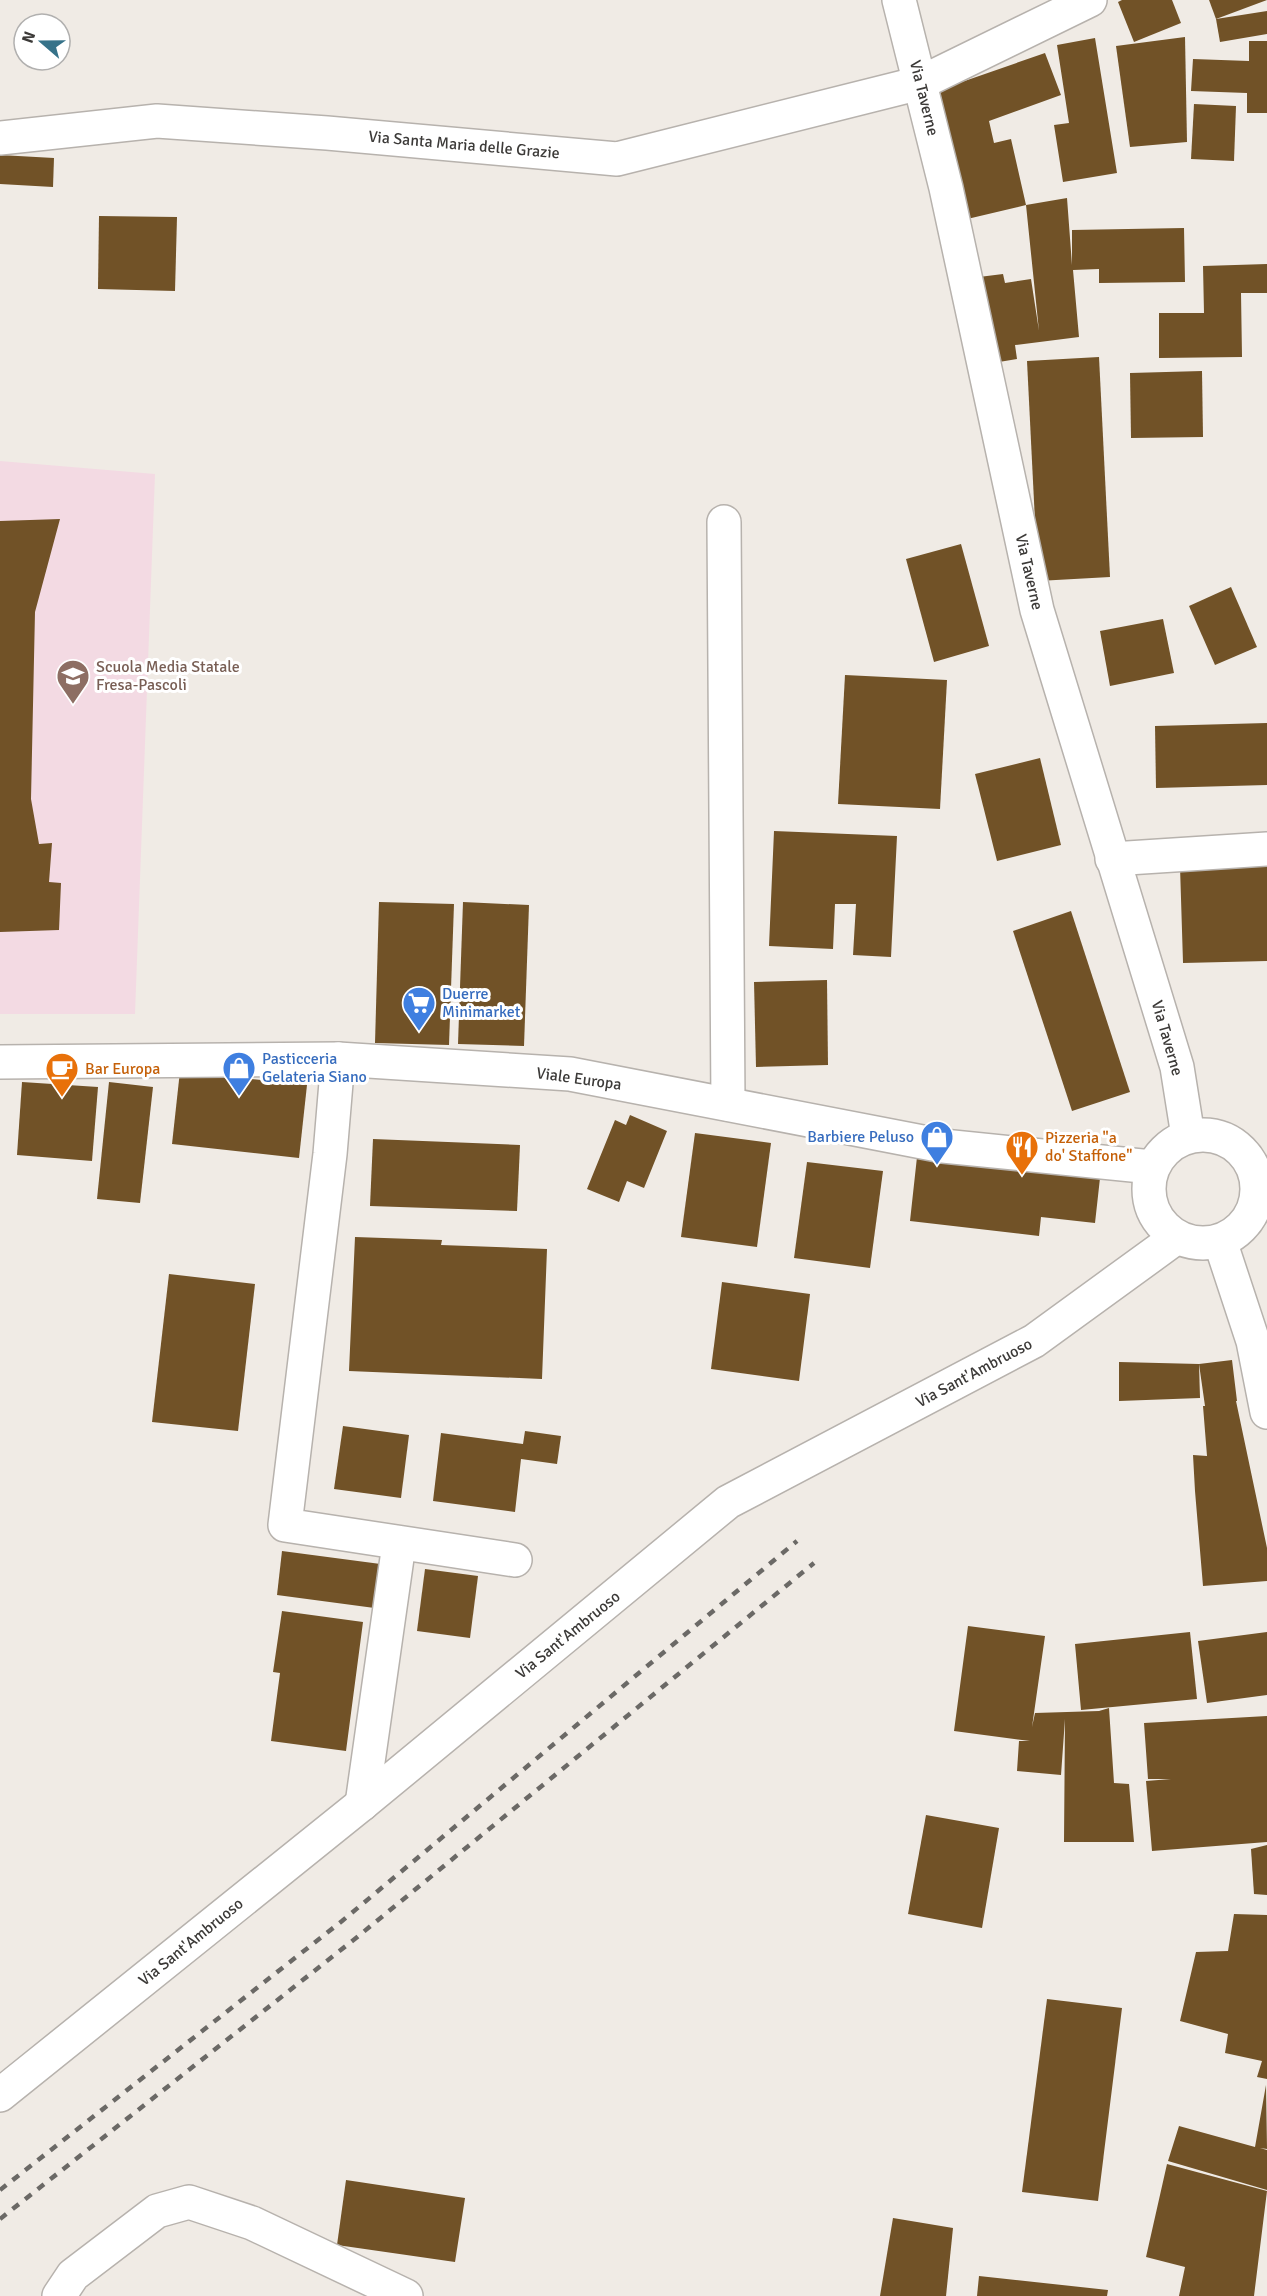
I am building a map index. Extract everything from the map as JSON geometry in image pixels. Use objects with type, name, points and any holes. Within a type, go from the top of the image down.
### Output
[{"type":"street","name":"Via Taverne","points":[[899,0],[946,188],[1037,610],[1177,1067],[1188,1136]]},
{"type":"street","name":"Via Santa Maria delle Grazie","points":[[0,138],[157,121],[327,133],[617,159],[920,83],[1090,0]]},
{"type":"street","points":[[724,522],[728,1104]]},
{"type":"street","points":[[1112,859],[1267,849]]},
{"type":"street","points":[[338,1059],[330,1154],[285,1525],[515,1560]]},
{"type":"street","name":"Viale Europa","points":[[0,1062],[338,1059],[570,1074],[943,1146],[1152,1167]]},
{"type":"street","points":[[1209,1134],[1228,1140],[1261,1167],[1253,1212],[1242,1227],[1220,1241],[1200,1244],[1177,1238],[1165,1229],[1154,1214],[1149,1195],[1152,1167],[1170,1145],[1188,1136],[1209,1134]]},
{"type":"street","name":"Via Sant'Ambruoso","points":[[0,2095],[362,1804],[728,1502],[1034,1341],[1177,1238]]},
{"type":"street","points":[[1220,1241],[1253,1341],[1267,1410]]},
{"type":"street","points":[[362,1804],[399,1544]]},
{"type":"street","points":[[59,2296],[73,2275],[157,2211],[189,2202],[252,2223],[406,2296]]},
{"type":"shaded area","name":"Scuola Media Statale Fresa-Pascoli","points":[[0,461],[155,474],[135,1014],[0,1014]]},
{"type":"building","points":[[1122,0],[1172,0],[1181,23],[1134,42],[1118,2]]},
{"type":"building","points":[[1209,0],[1267,0],[1216,19]]},
{"type":"building","points":[[1267,11],[1267,34],[1220,42],[1216,19]]},
{"type":"building","points":[[1185,37],[1187,142],[1130,147],[1116,46]]},
{"type":"building","points":[[1095,38],[1117,173],[1063,182],[1054,125],[1069,123],[1057,45]]},
{"type":"building","points":[[1249,41],[1267,41],[1267,113],[1247,113],[1247,93],[1191,91],[1193,59],[1249,61]]},
{"type":"building","points":[[1045,53],[1061,95],[989,121],[994,143],[1011,139],[1026,205],[963,220],[933,90]]},
{"type":"building","points":[[1194,104],[1236,106],[1234,161],[1191,159]]},
{"type":"building","points":[[0,155],[54,158],[53,187],[0,184]]},
{"type":"building","points":[[1067,198],[1072,265],[1072,230],[1184,228],[1185,282],[1099,283],[1099,269],[1073,270],[1079,337],[1015,345],[1017,359],[993,363],[979,277],[1003,274],[1005,283],[1031,279],[1039,331],[1026,205]]},
{"type":"building","points":[[99,216],[177,217],[175,291],[98,289]]},
{"type":"building","points":[[1267,264],[1267,293],[1241,293],[1242,357],[1159,358],[1159,313],[1204,313],[1203,266]]},
{"type":"building","points":[[1099,357],[1110,577],[1038,581],[1027,361]]},
{"type":"building","points":[[1202,371],[1203,437],[1131,438],[1130,373]]},
{"type":"building","points":[[60,519],[35,612],[31,799],[39,844],[52,843],[49,882],[61,883],[59,930],[0,932],[0,521]]},
{"type":"building","points":[[961,544],[989,646],[934,662],[906,559]]},
{"type":"building","points":[[1231,587],[1257,647],[1215,665],[1189,606]]},
{"type":"building","points":[[1163,619],[1174,673],[1110,686],[1100,631]]},
{"type":"building","points":[[845,675],[947,680],[940,809],[838,804]]},
{"type":"building","points":[[1267,723],[1267,785],[1156,788],[1155,726]]},
{"type":"building","points":[[1040,758],[1061,845],[997,861],[975,774]]},
{"type":"building","points":[[774,831],[897,836],[891,957],[853,955],[856,904],[835,904],[833,949],[769,946]]},
{"type":"building","points":[[1267,864],[1267,961],[1183,963],[1180,867]]},
{"type":"building","points":[[379,902],[454,904],[449,1045],[375,1043]]},
{"type":"building","points":[[463,902],[529,905],[524,1046],[458,1044]]},
{"type":"building","points":[[1071,911],[1130,1092],[1072,1111],[1013,931]]},
{"type":"building","points":[[827,980],[828,1065],[756,1067],[754,982]]},
{"type":"building","points":[[180,1071],[307,1085],[299,1158],[172,1144]]},
{"type":"building","points":[[22,1082],[98,1087],[92,1161],[17,1155]]},
{"type":"building","points":[[109,1082],[153,1087],[140,1203],[97,1199]]},
{"type":"building","points":[[630,1115],[667,1131],[644,1188],[627,1181],[619,1202],[587,1189],[615,1120],[626,1125]]},
{"type":"building","points":[[695,1133],[771,1143],[757,1247],[681,1237]]},
{"type":"building","points":[[373,1139],[520,1145],[517,1211],[370,1206]]},
{"type":"building","points":[[917,1157],[1100,1178],[1095,1223],[1041,1217],[1039,1236],[910,1221]]},
{"type":"building","points":[[807,1162],[883,1171],[870,1268],[794,1258]]},
{"type":"building","points":[[355,1237],[442,1240],[441,1245],[547,1249],[542,1379],[349,1371]]},
{"type":"building","points":[[169,1274],[255,1284],[238,1431],[152,1422]]},
{"type":"building","points":[[722,1282],[810,1294],[799,1381],[711,1369]]},
{"type":"building","points":[[1232,1360],[1236,1401],[1267,1548],[1267,1581],[1203,1586],[1193,1455],[1207,1456],[1203,1406],[1205,1406],[1199,1364]]},
{"type":"building","points":[[1119,1362],[1199,1364],[1200,1398],[1119,1401]]},
{"type":"building","points":[[343,1426],[409,1435],[401,1498],[334,1489]]},
{"type":"building","points":[[525,1431],[561,1436],[557,1464],[521,1459],[515,1512],[433,1501],[441,1433],[523,1444]]},
{"type":"building","points":[[282,1551],[388,1565],[382,1609],[277,1595]]},
{"type":"building","points":[[425,1569],[478,1576],[470,1638],[417,1631]]},
{"type":"building","points":[[282,1611],[363,1622],[346,1751],[271,1741],[280,1673],[273,1672]]},
{"type":"building","points":[[968,1626],[1045,1636],[1032,1727],[1035,1713],[1099,1711],[1109,1708],[1114,1783],[1129,1784],[1134,1842],[1064,1842],[1065,1719],[1061,1775],[1017,1771],[1019,1741],[1030,1741],[954,1731]]},
{"type":"building","points":[[1190,1632],[1197,1699],[1081,1710],[1075,1644]]},
{"type":"building","points":[[1267,1632],[1267,1695],[1207,1703],[1198,1641]]},
{"type":"building","points":[[1267,1716],[1267,1842],[1152,1851],[1146,1781],[1171,1779],[1148,1779],[1144,1723]]},
{"type":"building","points":[[926,1815],[999,1828],[982,1928],[908,1914]]},
{"type":"building","points":[[1267,1845],[1267,1895],[1254,1894],[1251,1849]]},
{"type":"building","points":[[1234,1914],[1267,1915],[1267,2079],[1257,2077],[1262,2061],[1225,2053],[1228,2034],[1180,2021],[1196,1952],[1228,1951]]},
{"type":"building","points":[[1047,1999],[1122,2008],[1098,2201],[1022,2192]]},
{"type":"building","points":[[1266,2085],[1267,2149],[1260,2148],[1267,2150],[1267,2190],[1168,2161],[1179,2126],[1255,2147]]},
{"type":"building","points":[[1167,2164],[1267,2191],[1254,2296],[1179,2296],[1185,2267],[1146,2257]]},
{"type":"building","points":[[346,2180],[465,2198],[455,2262],[337,2245]]},
{"type":"building","points":[[893,2218],[953,2228],[946,2296],[880,2296]]},
{"type":"building","points":[[979,2276],[1108,2290],[1107,2296],[977,2296]]},
{"type":"railway","points":[[0,2190],[342,1921],[797,1541]]},
{"type":"railway","points":[[0,2219],[356,1938],[814,1563]]},
{"type":"place","name":"Scuola Media Statale Fresa-Pascoli","points":[[73,705]]},
{"type":"place","name":"Duerre Minimarket","points":[[419,1032]]},
{"type":"place","name":"Pasticceria Gelateria Siano","points":[[239,1097]]},
{"type":"place","name":"Bar Europa","points":[[62,1098]]},
{"type":"place","name":"Barbiere Peluso","points":[[937,1166]]},
{"type":"place","name":"Pizzeria \"a do' Staffone\"","points":[[1022,1176]]}]
